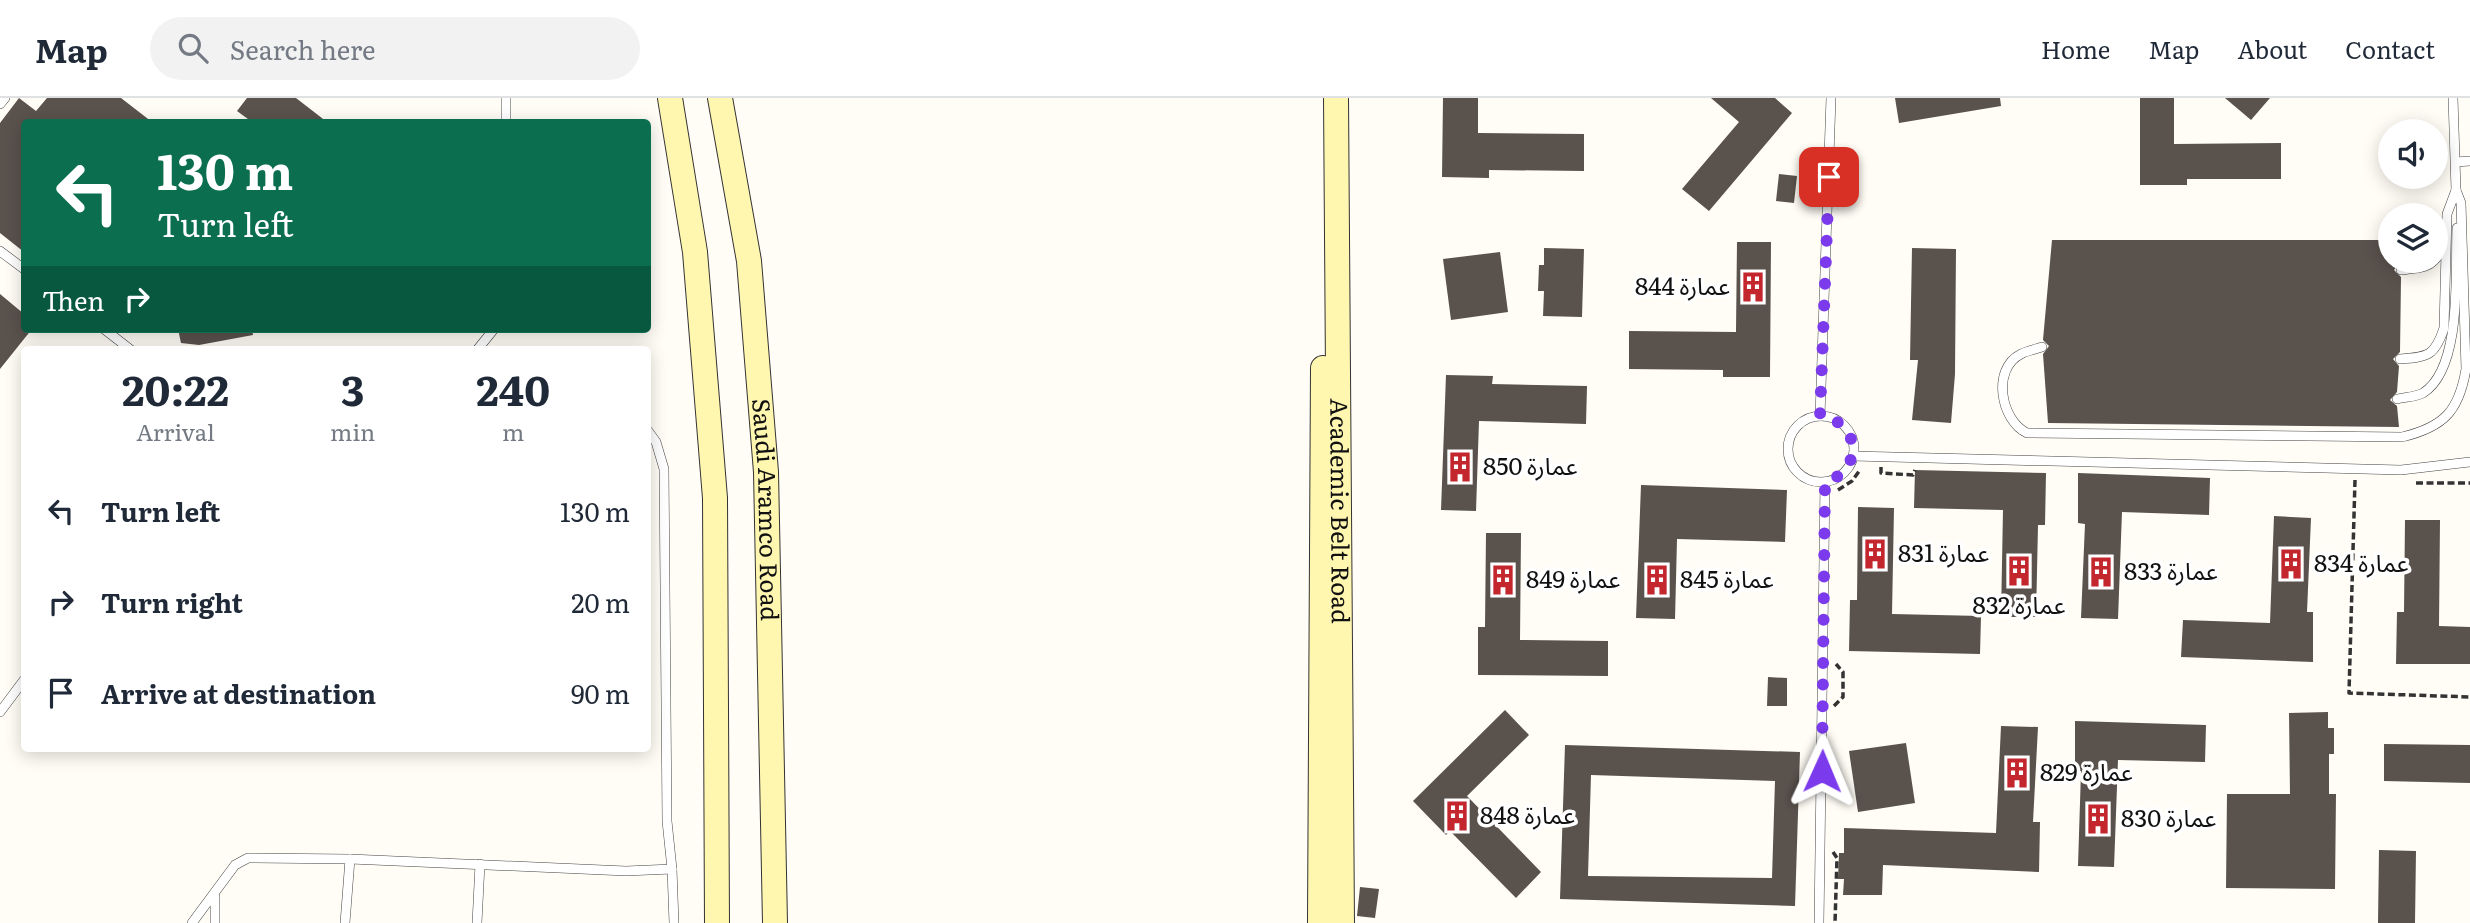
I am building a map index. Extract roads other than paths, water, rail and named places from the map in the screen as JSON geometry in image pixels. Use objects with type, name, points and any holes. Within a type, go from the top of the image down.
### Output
[{"type":"main road","name":"Saudi Aramco Road","points":[[670,98],[695,252],[715,498],[718,923]]},
{"type":"main road","name":"Saudi Aramco Road","points":[[720,98],[750,261],[766,472],[775,923]]},
{"type":"main road","name":"Academic Belt Road","points":[[1320,923],[1324,98]]},
{"type":"main road","name":"Academic Belt Road","points":[[1336,98],[1342,923]]},
{"type":"lane","points":[[0,104],[5,98]]},
{"type":"lane","points":[[506,98],[506,119]]},
{"type":"lane","points":[[1820,416],[1831,98]]},
{"type":"lane","points":[[2397,399],[2422,394],[2436,382],[2446,359],[2454,314],[2457,193],[2453,98]]},
{"type":"lane","points":[[2456,162],[2470,161]]},
{"type":"lane","points":[[2448,212],[2457,193]]},
{"type":"lane","points":[[2042,348],[2020,354],[2010,364],[2006,375],[2004,407],[2016,428],[2027,433],[2402,437],[2425,432],[2451,414],[2462,393],[2466,369],[2461,203],[2457,193]]},
{"type":"lane","points":[[0,251],[21,267]]},
{"type":"lane","points":[[2400,359],[2426,357],[2438,346],[2444,328],[2445,273]]},
{"type":"lane","points":[[109,333],[126,346]]},
{"type":"lane","points":[[1820,416],[1839,421],[1846,428],[1854,445],[1853,456],[1843,474],[1825,482],[1804,478],[1790,462],[1788,452],[1793,431],[1801,423],[1820,416]]},
{"type":"lane","points":[[651,435],[656,442],[664,469],[667,821],[674,923]]},
{"type":"lane","points":[[1853,456],[2401,470],[2470,462]]},
{"type":"lane","points":[[1819,923],[1825,482]]},
{"type":"lane","points":[[0,712],[21,684]]},
{"type":"lane","points":[[192,923],[215,896],[235,865],[248,858],[350,859],[626,871],[672,869]]},
{"type":"lane","points":[[345,923],[350,859]]},
{"type":"lane","points":[[477,923],[480,864]]},
{"type":"lane","points":[[215,896],[215,923]]},
{"type":"place","name":"عمارة 844","points":[[1753,287]]},
{"type":"place","name":"عمارة 850","points":[[1460,467]]},
{"type":"place","name":"عمارة 831","points":[[1875,554]]},
{"type":"place","name":"عمارة 834","points":[[2291,564]]},
{"type":"place","name":"عمارة 832","points":[[2019,571]]},
{"type":"place","name":"عمارة 833","points":[[2101,572]]},
{"type":"place","name":"عمارة 849","points":[[1503,580]]},
{"type":"place","name":"عمارة 845","points":[[1657,580]]},
{"type":"place","name":"عمارة 829","points":[[2017,773]]},
{"type":"place","name":"عمارة 848","points":[[1457,816]]},
{"type":"place","name":"عمارة 830","points":[[2098,819]]}]
